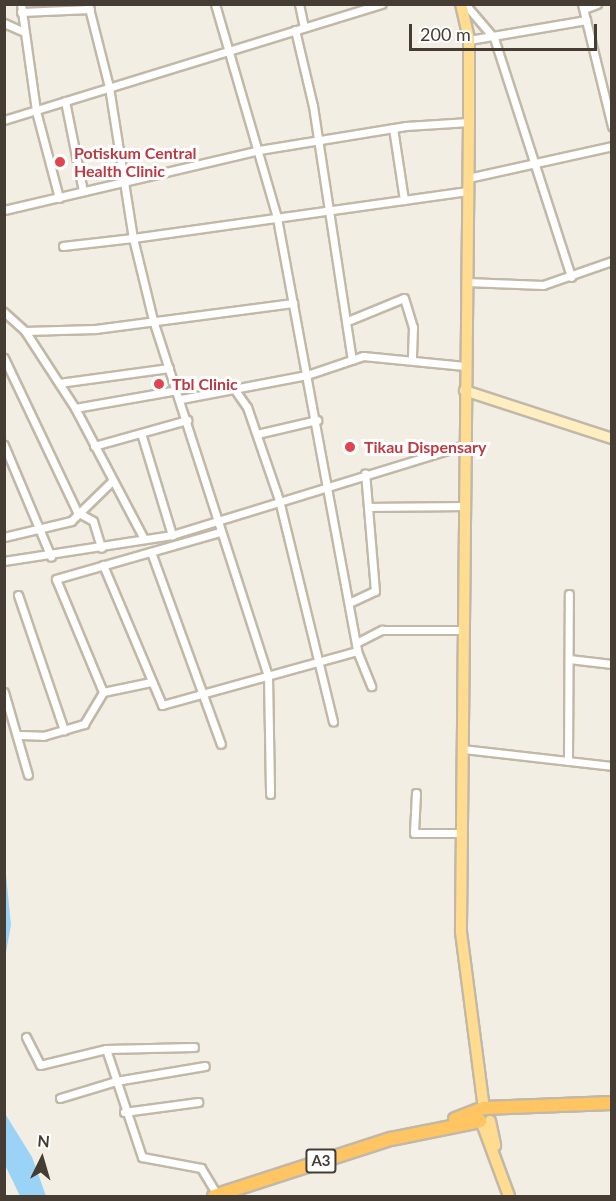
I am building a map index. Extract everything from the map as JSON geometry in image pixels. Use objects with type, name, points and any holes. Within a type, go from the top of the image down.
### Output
[{"type":"highway","name":"A3","points":[[217,1196],[429,1129],[539,1107],[612,1102]]},
{"type":"main road","points":[[463,4],[469,40],[464,445],[463,962],[485,1116],[509,1197]]},
{"type":"street","points":[[215,4],[231,50],[277,218],[330,483],[358,642],[357,651],[371,686]]},
{"type":"street","points":[[299,4],[304,27]]},
{"type":"street","points":[[4,120],[382,4]]},
{"type":"street","points":[[463,4],[494,38],[533,166],[571,277]]},
{"type":"street","points":[[597,4],[583,7],[612,126]]},
{"type":"street","points":[[59,198],[36,111],[22,31],[21,8],[89,7],[109,87],[133,238],[153,320],[181,399],[220,532],[268,676],[270,794]]},
{"type":"street","points":[[469,40],[494,38],[586,20]]},
{"type":"street","points":[[4,22],[22,31]]},
{"type":"street","points":[[295,30],[331,210],[350,320],[352,360]]},
{"type":"street","points":[[65,102],[83,191]]},
{"type":"street","points":[[4,210],[259,150],[393,128],[469,122]]},
{"type":"street","points":[[393,128],[404,200]]},
{"type":"street","points":[[468,178],[533,166],[612,146]]},
{"type":"street","points":[[63,246],[468,190]]},
{"type":"street","points":[[466,282],[543,285],[612,261]]},
{"type":"street","points":[[350,320],[404,298],[412,324],[412,357]]},
{"type":"street","points":[[4,312],[8,325],[25,331],[153,320],[293,303]]},
{"type":"street","points":[[25,331],[75,408],[144,539]]},
{"type":"street","points":[[181,399],[307,375],[352,360],[412,357],[465,366]]},
{"type":"street","points":[[4,358],[76,512],[82,513],[93,521],[101,548]]},
{"type":"street","points":[[59,383],[169,368]]},
{"type":"street","points":[[75,408],[177,390]]},
{"type":"street","points":[[235,390],[257,434],[279,500],[333,722]]},
{"type":"street","points":[[465,390],[612,438]]},
{"type":"street","points":[[94,446],[187,420]]},
{"type":"street","points":[[257,434],[316,420]]},
{"type":"street","points":[[141,433],[172,535]]},
{"type":"street","points":[[5,559],[51,557],[172,535],[330,483],[464,445]]},
{"type":"street","points":[[5,447],[51,557]]},
{"type":"street","points":[[351,602],[375,591],[365,473]]},
{"type":"street","points":[[4,537],[59,527],[82,513],[112,481]]},
{"type":"street","points":[[368,507],[464,506]]},
{"type":"street","points":[[103,692],[56,579],[220,532]]},
{"type":"street","points":[[151,552],[206,694],[221,744]]},
{"type":"street","points":[[104,566],[162,705],[357,651]]},
{"type":"street","points":[[568,761],[569,594]]},
{"type":"street","points":[[18,595],[64,730]]},
{"type":"street","points":[[358,642],[382,630],[464,630]]},
{"type":"street","points":[[569,659],[612,664]]},
{"type":"street","points":[[20,735],[64,730],[84,724],[103,692],[151,682]]},
{"type":"street","points":[[4,692],[20,735],[28,775]]},
{"type":"street","points":[[463,749],[612,766]]},
{"type":"street","points":[[416,793],[414,833],[462,833]]},
{"type":"street","points":[[26,1037],[40,1065],[106,1049],[194,1047]]},
{"type":"street","points":[[106,1049],[124,1112],[142,1157],[201,1168],[217,1196]]},
{"type":"street","points":[[60,1098],[116,1081],[205,1066]]},
{"type":"street","points":[[124,1112],[198,1102]]},
{"type":"water","points":[[5,865],[11,925],[4,958]]},
{"type":"water","points":[[4,1112],[32,1157],[46,1196],[20,1196],[6,1167]]},
{"type":"place","name":"Potiskum Central Health Clinic","points":[[60,162]]},
{"type":"place","name":"Tbl Clinic","points":[[159,384]]},
{"type":"place","name":"Tikau Dispensary","points":[[350,447]]}]
